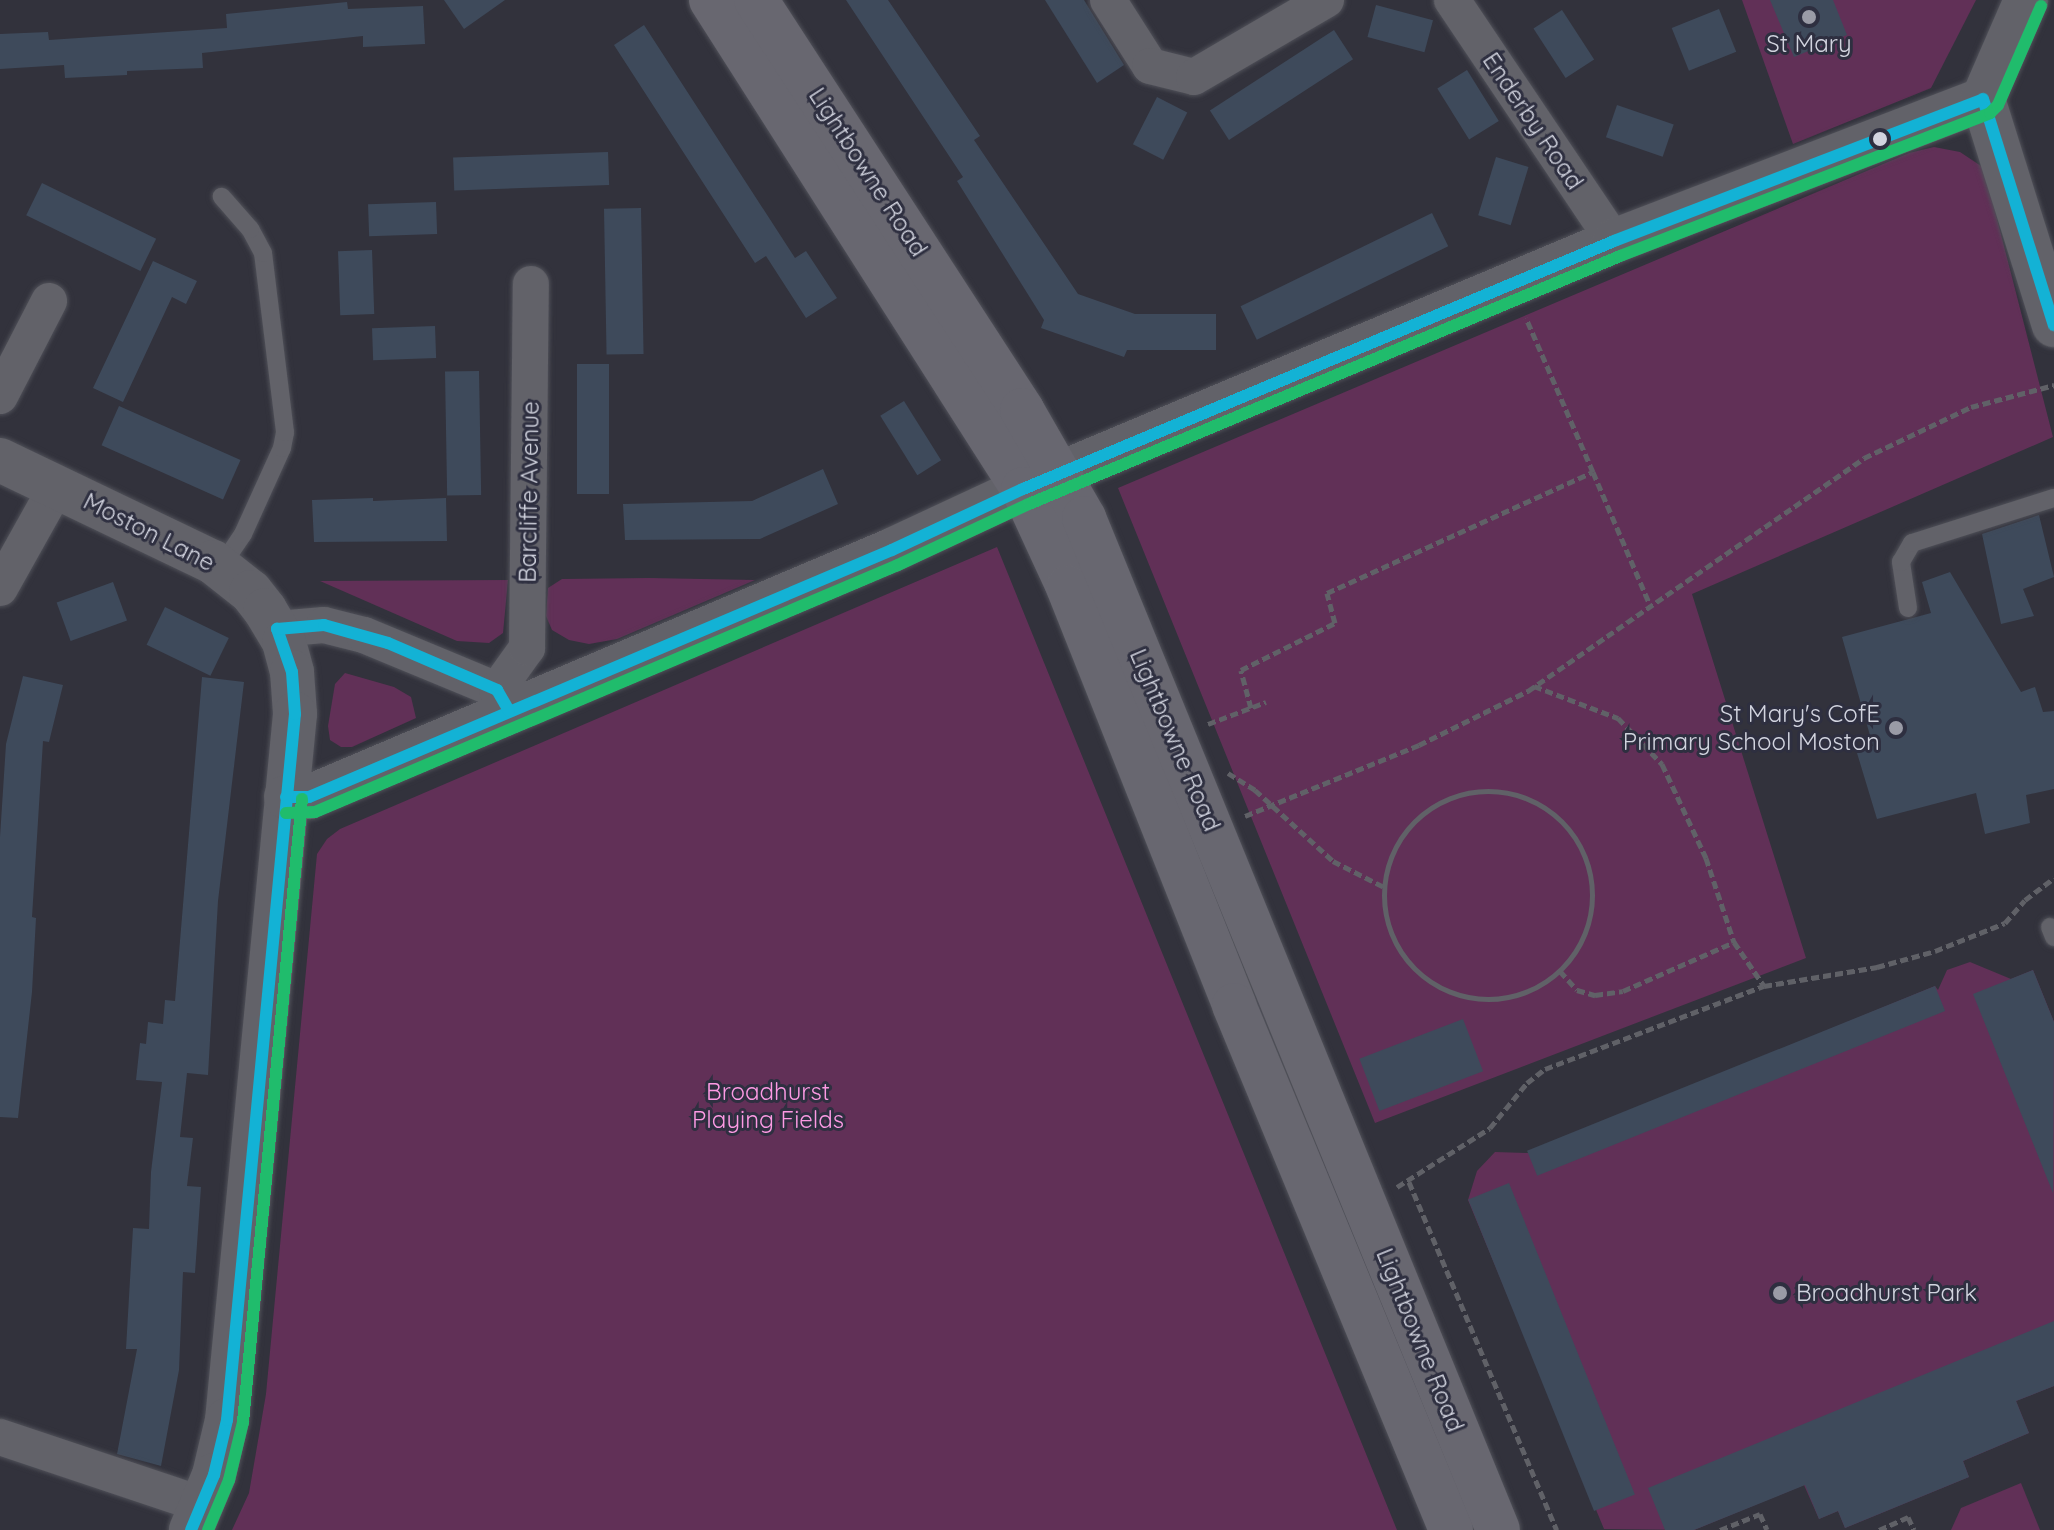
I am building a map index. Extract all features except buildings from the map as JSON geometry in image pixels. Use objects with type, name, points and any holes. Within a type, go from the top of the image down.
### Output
[{"type":"main road","name":"Lightbowne Road","points":[[711,0],[1041,483],[1084,518],[1498,1530]]},
{"type":"main road","name":"Lightbowne Road","points":[[756,0],[1022,410],[1074,601],[1234,1005],[1451,1530]]},
{"type":"street","points":[[1108,0],[1150,66],[1194,77],[1326,0]]},
{"type":"street","name":"Enderby Road","points":[[1452,0],[1614,241]]},
{"type":"street","points":[[2026,0],[1983,99],[2054,325]]},
{"type":"street","points":[[286,797],[309,797],[503,700],[892,550],[1041,483],[1614,241],[1983,99]]},
{"type":"street","name":"Barcliffe Avenue","points":[[503,700],[527,648],[531,284]]},
{"type":"street","points":[[0,396],[49,301]]},
{"type":"street","name":"Moston Lane","points":[[0,460],[220,568],[251,592],[277,629],[292,672],[295,714],[227,1420],[197,1517]]},
{"type":"street","points":[[0,588],[57,486]]},
{"type":"street","points":[[277,629],[306,625],[344,629],[388,643],[503,700]]},
{"type":"street","points":[[0,1437],[197,1517]]},
{"type":"lane","points":[[220,568],[243,534],[282,448],[285,432],[263,253],[250,229],[222,197]]},
{"type":"lane","points":[[1908,608],[1901,562],[1912,543],[2054,498]]},
{"type":"path","points":[[1511,285],[1650,605]]},
{"type":"path","points":[[1271,804],[1419,745],[1534,686],[1864,458],[1971,407],[2054,385]]},
{"type":"path","points":[[1251,708],[1241,670],[1335,623],[1327,593],[1593,472]]},
{"type":"path","points":[[1534,686],[1618,718],[1662,764],[1706,858],[1734,942],[1764,986]]},
{"type":"path","points":[[1174,738],[1266,702]]},
{"type":"path","points":[[1220,768],[1271,804],[1333,861],[1384,887]]},
{"type":"path","points":[[1486,791],[1524,797],[1557,817],[1570,831],[1588,864],[1592,884],[1589,922],[1573,957],[1560,971],[1528,992],[1490,1000],[1452,994],[1419,974],[1405,960],[1388,926],[1384,887],[1393,850],[1410,826],[1431,807],[1467,793],[1486,791]]},
{"type":"path","points":[[1363,1201],[1409,1182],[1490,1128],[1527,1083],[1545,1069],[1764,986],[1877,967],[1935,951],[2005,923],[2025,900],[2054,878]]},
{"type":"path","points":[[1560,971],[1577,990],[1595,995],[1623,991],[1734,942]]},
{"type":"path","points":[[1409,1182],[1557,1530]]},
{"type":"path","points":[[1720,1530],[1760,1514],[1767,1530]]},
{"type":"path","points":[[1879,1530],[1908,1517],[1914,1530]]},
{"type":"green space","points":[[1742,0],[1976,0],[1931,88],[1793,144]]},
{"type":"green space","points":[[1934,147],[1960,152],[1984,168],[2053,437],[1692,594],[1806,958],[1375,1123],[1118,488],[1909,153]]},
{"type":"green space","name":"Broadhurst Playing Fields","points":[[997,547],[1397,1530],[232,1530],[249,1493],[266,1394],[317,854],[327,839],[340,829]]},
{"type":"green space","points":[[562,579],[755,580],[617,639],[589,644],[569,640],[552,630],[546,616],[548,588]]},
{"type":"green space","points":[[508,580],[503,633],[489,643],[457,641],[320,581]]},
{"type":"green space","points":[[345,673],[394,687],[411,697],[416,718],[352,747],[341,747],[330,740],[328,726],[335,684]]},
{"type":"green space","name":"Broadhurst Park","points":[[1970,962],[2011,979],[2033,970],[2054,1022],[2054,1386],[2016,1401],[2029,1433],[1963,1461],[1969,1477],[1845,1528],[1838,1511],[1819,1519],[1804,1485],[1694,1530],[1604,1529],[1468,1200],[1477,1171],[1495,1152],[1528,1153],[1935,986],[1938,990],[1947,970]]},
{"type":"green space","points":[[2021,1483],[2040,1530],[1951,1530],[1961,1508]]},
{"type":"transit line","points":[[286,813],[315,812],[898,565],[1029,504],[1620,256],[1990,113],[1998,105],[2041,6]]},
{"type":"transit line","points":[[1983,99],[2054,325]]},
{"type":"transit line","points":[[286,797],[309,797],[892,550],[1023,489],[1614,241],[1983,99]]},
{"type":"transit line","points":[[191,1530],[214,1475],[227,1420],[295,714],[292,672],[277,629],[324,625],[388,643],[497,690],[509,711]]},
{"type":"transit line","points":[[208,1530],[229,1480],[243,1422],[302,799]]},
{"type":"place","name":"St Mary","points":[[1809,17]]},
{"type":"place","name":"St Mary's CofE Primary School Moston","points":[[1896,728]]},
{"type":"place","name":"Broadhurst Park","points":[[1780,1293]]}]
